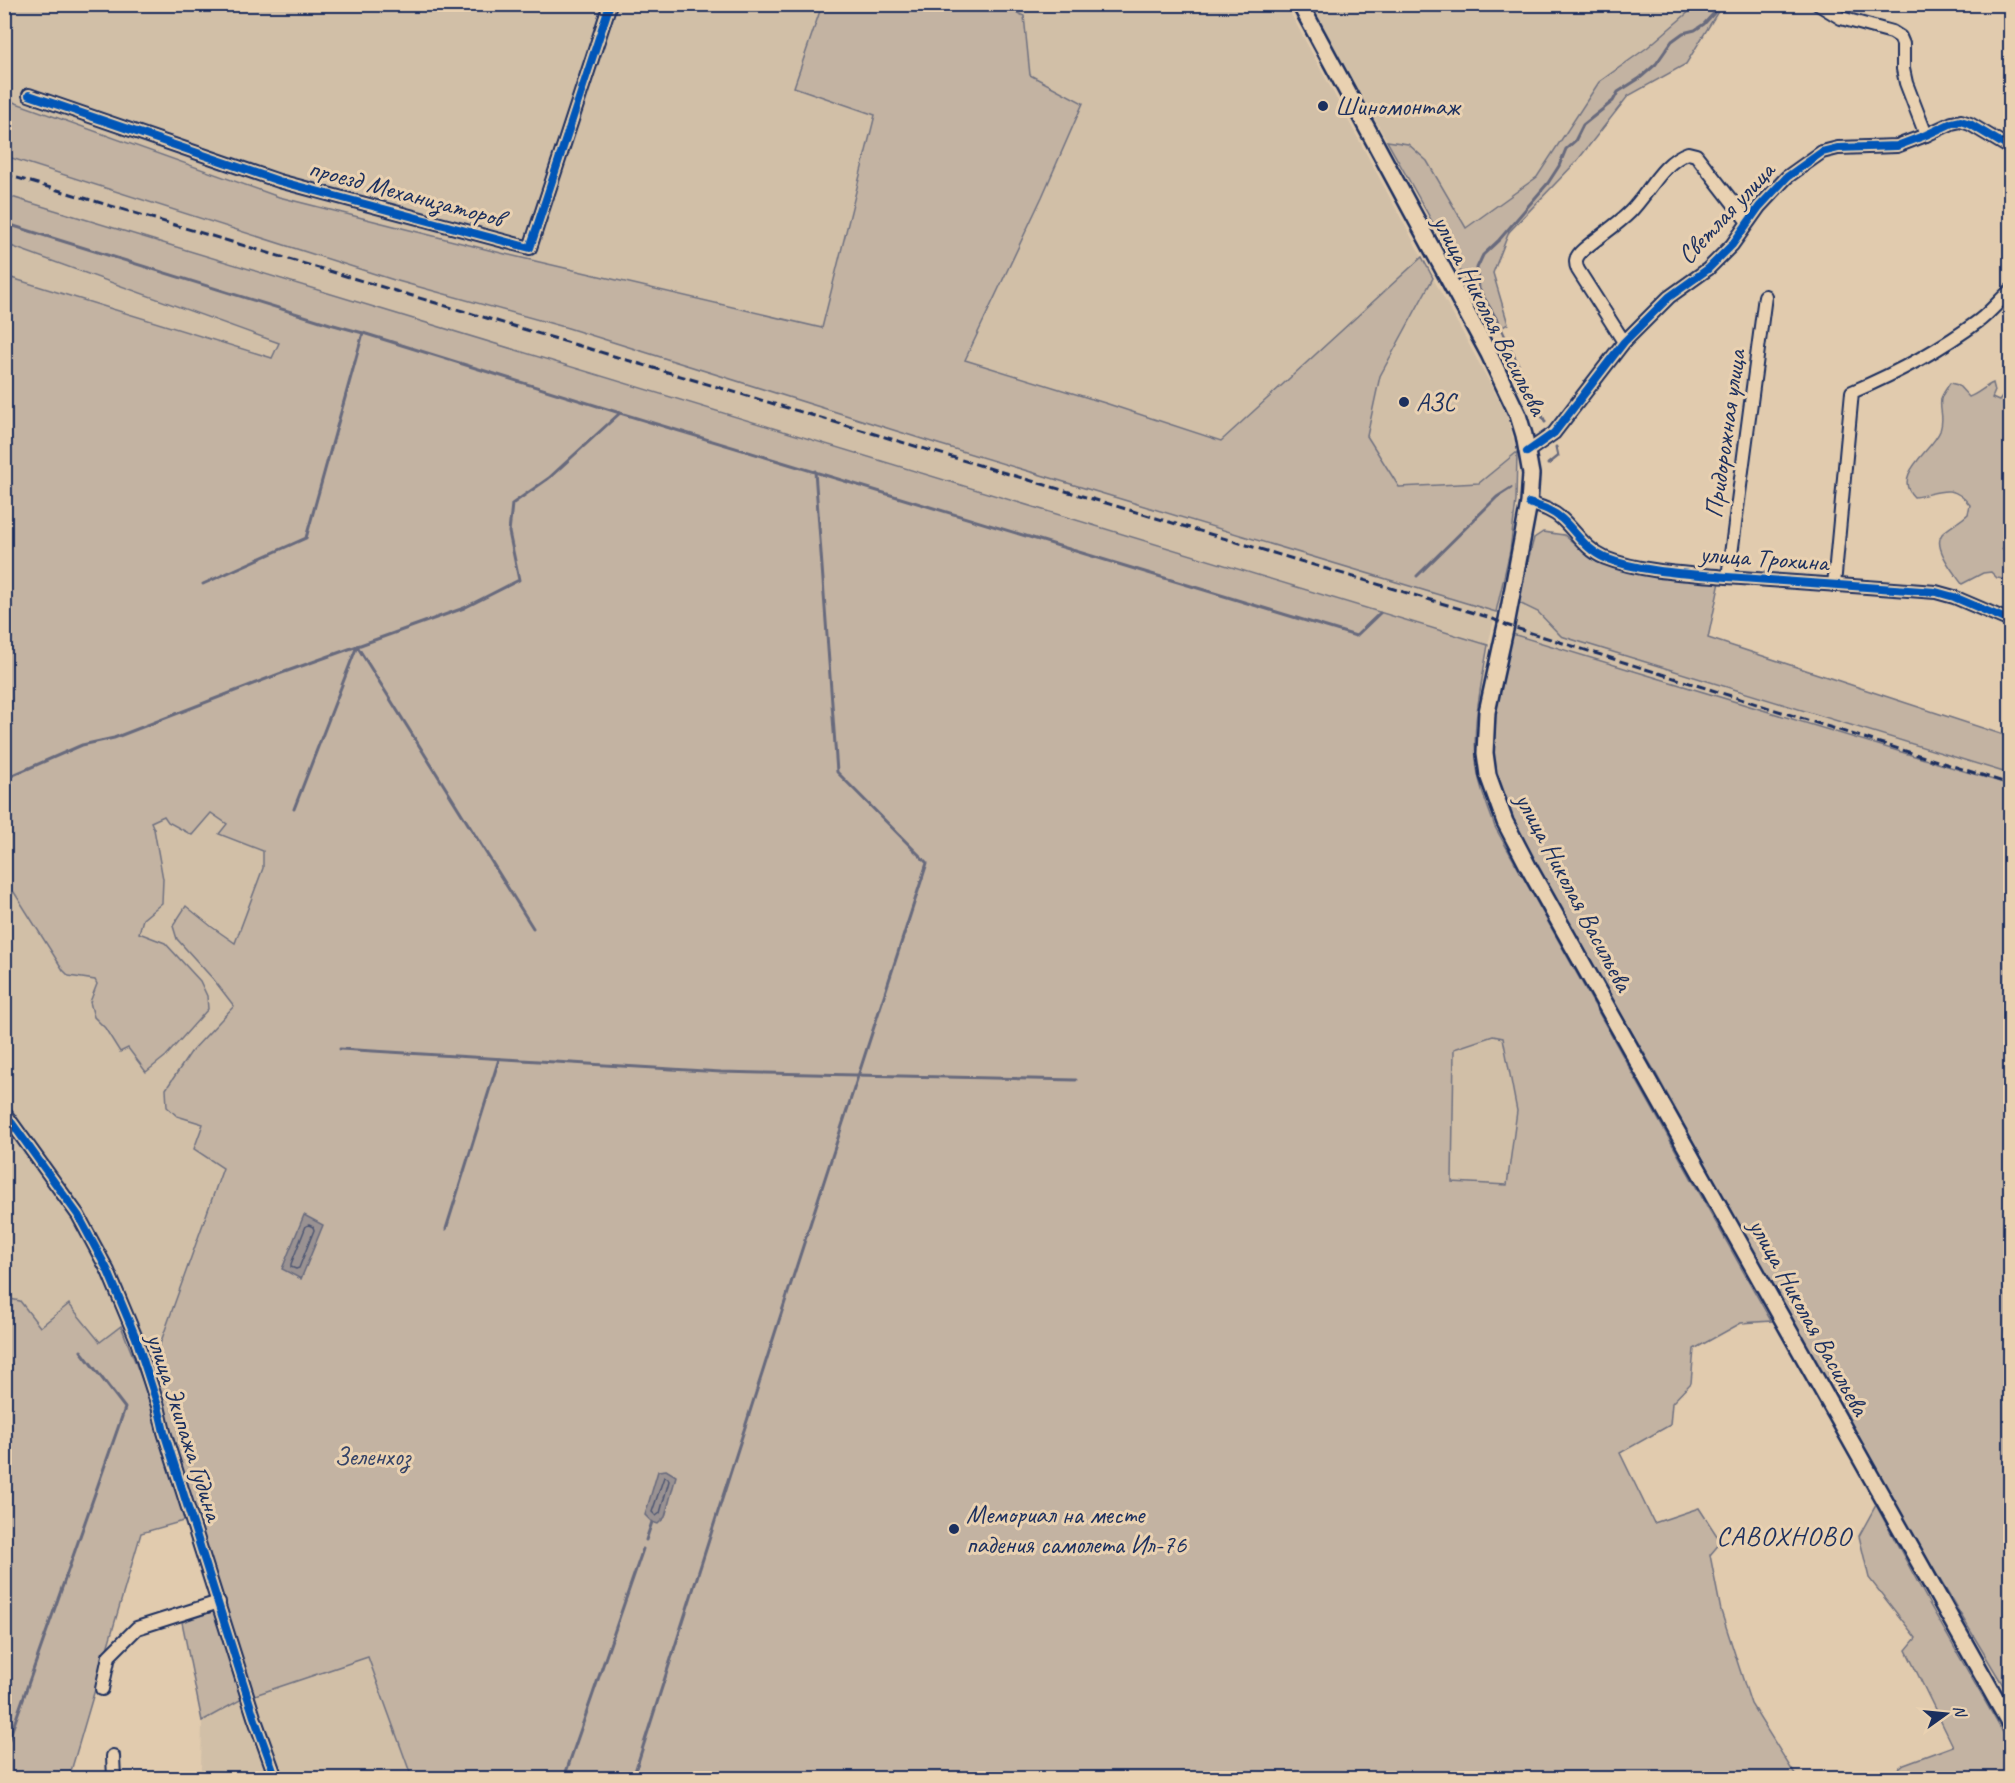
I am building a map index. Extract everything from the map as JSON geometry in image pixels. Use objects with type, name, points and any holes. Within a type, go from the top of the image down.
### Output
[{"type":"main road","name":"улица Николая Васильева","points":[[1300,4],[1489,354],[1518,416],[1531,474],[1529,503],[1487,712],[1485,753],[1488,775],[1506,822],[1541,890],[2010,1724]]},
{"type":"street","name":"проезд Механизаторов","points":[[29,95],[279,181],[530,248],[610,4]]},
{"type":"street","points":[[1818,4],[1840,18],[1892,32],[1900,37],[1903,44],[1903,69],[1906,83],[1926,135]]},
{"type":"street","name":"Светлая улица","points":[[1527,452],[1554,433],[1624,342],[1669,297],[1708,269],[1732,245],[1759,207],[1787,177],[1822,152],[1838,148],[1897,146],[1961,121],[2010,148]]},
{"type":"street","points":[[1624,342],[1578,270],[1577,255],[1629,212],[1660,174],[1677,158],[1688,153],[1696,155],[1748,222]]},
{"type":"street","points":[[1834,585],[1852,392],[1914,364],[1983,318],[2010,291]]},
{"type":"street","name":"Придорожная улица","points":[[1728,577],[1766,296]]},
{"type":"street","name":"улица Трохина","points":[[1529,503],[1547,509],[1562,519],[1587,546],[1605,558],[1661,571],[1936,592],[1954,597],[2010,621]]},
{"type":"street","name":"улица Экипажа Гудина","points":[[4,1112],[78,1215],[108,1270],[136,1338],[254,1717],[276,1779]]},
{"type":"street","points":[[102,1689],[109,1656],[137,1628],[219,1602]]},
{"type":"street","points":[[113,1756],[114,1779]]},
{"type":"shaded area","points":[[822,4],[794,87],[875,114],[822,328],[505,254],[279,197],[5,99],[5,5]]},
{"type":"shaded area","points":[[1000,5],[1286,5],[1422,257],[1221,441],[964,360],[1042,197],[1024,16]]},
{"type":"shaded area","points":[[1311,5],[1698,5],[1648,47],[1599,82],[1537,177],[1465,228],[1427,161],[1408,144],[1387,141]]},
{"type":"shaded area","points":[[4,156],[394,280],[568,328],[938,444],[1496,612],[1488,645],[5,195]]},
{"type":"shaded area","points":[[4,244],[279,343],[272,358],[5,276]]},
{"type":"shaded area","points":[[1433,278],[1506,413],[1517,452],[1479,483],[1399,487],[1367,436],[1380,376]]},
{"type":"shaded area","points":[[1517,602],[1538,612],[1561,636],[2010,774],[2010,785],[1509,633]]},
{"type":"shaded area","points":[[211,813],[228,824],[220,834],[263,851],[263,868],[235,943],[187,906],[173,926],[235,1006],[217,1024],[203,1124],[194,1150],[224,1167],[159,1347],[124,1333],[121,1326],[100,1342],[40,1328],[20,1301],[5,1298],[4,898],[14,892],[69,976],[94,979],[97,984],[90,1002],[94,1017],[105,1028],[120,1052],[191,1026],[208,1009],[207,996],[200,981],[165,943],[139,934],[143,919],[163,879],[151,821],[164,816]]},
{"type":"shaded area","points":[[1493,1036],[1502,1038],[1517,1111],[1507,1185],[1452,1182],[1454,1049]]},
{"type":"shaded area","points":[[368,1657],[412,1778],[188,1778],[187,1774],[201,1770],[202,1721],[244,1698]]},
{"type":"green space","points":[[1698,4],[1722,5],[1686,64],[1628,96],[1577,161],[1509,232],[1493,273],[1508,324],[1494,332],[1387,141],[1408,144],[1427,161],[1466,228],[1537,177],[1599,82],[1648,47]]},
{"type":"green space","points":[[822,5],[1000,5],[1024,16],[1030,75],[1083,103],[1042,197],[965,360],[1221,441],[1422,257],[1433,278],[1380,376],[1367,436],[1399,487],[1479,483],[1517,452],[1516,501],[1510,551],[1496,612],[938,444],[568,328],[394,280],[5,156],[5,99],[279,197],[505,254],[822,328],[875,115],[794,87]]},
{"type":"green space","name":"Зеленхоз","points":[[5,195],[1488,645],[1477,710],[1475,742],[1479,781],[1495,827],[1771,1321],[1741,1323],[1694,1349],[1691,1383],[1672,1403],[1670,1425],[1620,1453],[1654,1523],[1699,1508],[1721,1542],[1710,1555],[1721,1611],[1751,1704],[1797,1778],[412,1778],[368,1657],[252,1696],[157,1391],[153,1369],[223,1168],[194,1149],[203,1124],[177,1116],[167,1107],[166,1089],[191,1052],[234,1006],[177,939],[173,926],[186,906],[235,943],[263,868],[263,851],[219,834],[227,824],[211,813],[192,835],[168,822],[164,816],[151,822],[163,879],[162,903],[143,919],[139,933],[165,943],[200,981],[207,996],[208,1009],[166,1056],[146,1072],[128,1048],[120,1052],[105,1028],[94,1017],[90,1002],[97,984],[95,980],[69,976],[14,892],[5,898],[5,276],[272,358],[279,343],[5,244]],"holes":[[[1493,1036],[1503,1038],[1517,1111],[1507,1185],[1452,1182],[1454,1049]]]},
{"type":"green space","points":[[1950,383],[1958,385],[1969,397],[1993,383],[1995,391],[1992,398],[1999,401],[2010,387],[2010,535],[2002,549],[2010,556],[2010,580],[1997,578],[1991,572],[1983,573],[1962,584],[1942,553],[1940,539],[1944,532],[1968,514],[1970,505],[1957,493],[1950,491],[1914,497],[1908,489],[1907,480],[1910,472],[1940,431],[1941,399]]},
{"type":"green space","points":[[1543,532],[1564,535],[1597,562],[1655,576],[1720,582],[1708,638],[2010,737],[2010,774],[1561,636],[1538,612],[1517,602],[1534,538]]},
{"type":"green space","points":[[1509,633],[2010,785],[2010,1697],[1863,1451],[1654,1070],[1559,908],[1507,808],[1499,787],[1494,761],[1493,732]]},
{"type":"green space","points":[[5,1298],[20,1301],[40,1327],[69,1304],[100,1342],[121,1326],[151,1402],[187,1520],[141,1533],[69,1778],[5,1778]]},
{"type":"green space","points":[[1876,1505],[2010,1745],[2010,1778],[1886,1778],[1904,1764],[1953,1746],[1906,1650],[1916,1638],[1869,1578],[1859,1536]]},
{"type":"green space","points":[[217,1610],[244,1698],[202,1721],[182,1622]]},
{"type":"water","points":[[304,1215],[323,1225],[301,1279],[282,1269]]},
{"type":"water","points":[[666,1470],[676,1476],[665,1517],[658,1524],[645,1515],[658,1471]]},
{"type":"waterway","points":[[1545,422],[1497,320],[1479,289],[1477,268],[1483,255],[1499,240],[1548,183],[1566,149],[1575,141],[1583,125],[1613,101],[1618,92],[1656,64],[1672,41],[1683,33],[1695,30],[1704,24],[1714,13],[1718,4]]},
{"type":"waterway","points":[[4,223],[363,333]]},
{"type":"waterway","points":[[203,584],[306,538],[363,333],[620,413]]},
{"type":"waterway","points":[[4,779],[82,745],[114,738],[279,674],[464,608],[519,580],[509,532],[512,504],[549,478],[620,413],[1356,636],[1380,613]]},
{"type":"waterway","points":[[1548,464],[1558,456],[1556,447]]},
{"type":"waterway","points":[[633,1778],[927,863],[837,772],[815,471]]},
{"type":"waterway","points":[[1417,576],[1497,497],[1511,488]]},
{"type":"waterway","points":[[357,646],[533,928]]},
{"type":"waterway","points":[[294,809],[357,646]]},
{"type":"waterway","points":[[340,1049],[721,1072],[1076,1080]]},
{"type":"waterway","points":[[446,1229],[499,1059]]},
{"type":"waterway","points":[[4,1753],[125,1408],[81,1351]]},
{"type":"waterway","points":[[646,1540],[652,1522]]},
{"type":"waterway","points":[[564,1778],[643,1549]]},
{"type":"railway","points":[[4,174],[1491,618],[1506,625],[2010,784]]},
{"type":"cycle path","points":[[29,95],[279,181],[530,248],[610,4]]},
{"type":"cycle path","points":[[1527,452],[1554,433],[1624,342],[1669,297],[1708,269],[1732,245],[1759,207],[1787,177],[1822,152],[1838,148],[1897,146],[1961,121],[2010,148]]},
{"type":"cycle path","points":[[1529,503],[1558,516],[1598,555],[1619,563],[1665,572],[1697,575],[1936,592],[1954,597],[2010,621]]},
{"type":"cycle path","points":[[4,1112],[78,1215],[108,1271],[136,1338],[254,1717],[276,1778]]},
{"type":"place","name":"Шиномонтаж","points":[[1323,106]]},
{"type":"place","name":"АЗС","points":[[1404,402]]},
{"type":"place","name":"Мемориал на месте падения самолета Ил-76","points":[[954,1529]]},
{"type":"district","name":"САВОХНОВО","points":[[1784,1536]]}]
